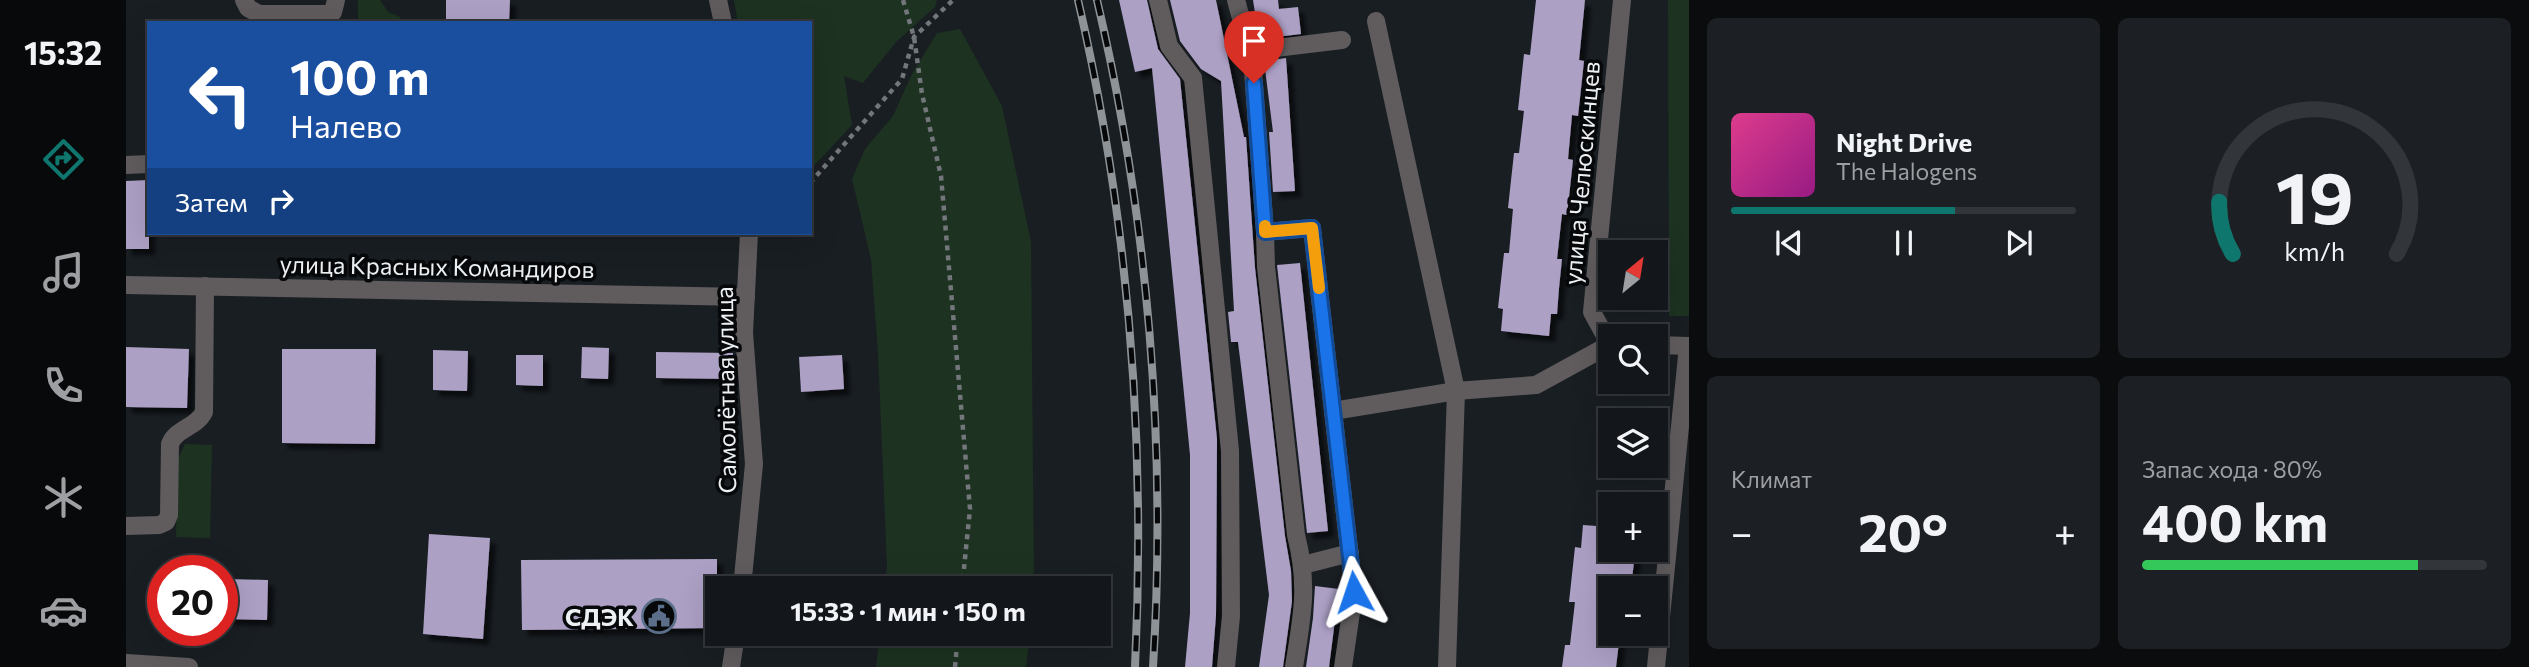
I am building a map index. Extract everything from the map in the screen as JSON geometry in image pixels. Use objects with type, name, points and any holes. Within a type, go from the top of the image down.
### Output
[{"type":"street","points":[[244,0],[248,8],[259,13],[329,14],[333,12],[336,0]]},
{"type":"street","points":[[718,0],[723,21]]},
{"type":"street","points":[[1158,0],[1169,46],[1193,78],[1230,452],[1231,616],[1226,667]]},
{"type":"street","points":[[1236,0],[1251,51],[1266,267],[1294,522],[1303,565],[1305,594],[1294,667]]},
{"type":"street","name":"улица Челюскинцев","points":[[1598,324],[1592,312],[1622,0]]},
{"type":"street","points":[[1376,21],[1456,391],[1447,667]]},
{"type":"street","points":[[1251,51],[1342,40]]},
{"type":"street","points":[[126,164],[147,164]]},
{"type":"street","points":[[1265,232],[1312,228],[1354,592],[1343,667]]},
{"type":"street","name":"Самолётная улица","points":[[743,576],[754,464],[744,333],[749,235]]},
{"type":"street","name":"улица Красных Командиров","points":[[126,285],[746,297]]},
{"type":"street","points":[[126,526],[159,525],[166,522],[169,515],[170,444],[173,437],[196,424],[204,412],[205,286]]},
{"type":"street","points":[[1656,667],[1688,346],[1668,345]]},
{"type":"street","points":[[1333,411],[1456,391],[1535,385],[1598,351]]},
{"type":"street","points":[[1303,565],[1350,553]]},
{"type":"street","points":[[731,667],[734,646]]},
{"type":"street","points":[[126,663],[189,667]]},
{"type":"path","points":[[903,0],[914,37],[922,94],[941,176],[970,509],[963,576]]},
{"type":"path","points":[[812,181],[902,79],[914,37],[953,0]]},
{"type":"path","points":[[955,667],[957,646]]},
{"type":"green space","points":[[358,0],[380,0],[388,12],[400,17],[400,21],[358,21]]},
{"type":"green space","points":[[734,0],[937,0],[935,7],[897,41],[863,83],[844,76],[852,125],[812,168],[812,21],[738,21]]},
{"type":"green space","points":[[1668,0],[1689,0],[1689,316],[1669,316]]},
{"type":"green space","points":[[960,29],[1002,106],[1031,242],[1034,576],[886,576],[878,353],[871,259],[852,179],[865,149],[893,116],[912,74],[937,33]]},
{"type":"green space","points":[[185,444],[212,445],[210,538],[176,537],[178,459]]},
{"type":"green space","points":[[879,646],[1029,646],[1026,667],[876,667]]},
{"type":"building","points":[[446,0],[510,0],[509,21],[446,21]]},
{"type":"building","points":[[1119,0],[1147,0],[1158,49],[1180,79],[1217,439],[1216,615],[1212,667],[1185,667],[1190,613],[1190,455],[1152,68],[1135,72]]},
{"type":"building","points":[[1170,0],[1216,0],[1246,137],[1255,268],[1291,571],[1292,601],[1283,667],[1259,667],[1269,595],[1238,342],[1231,342],[1228,312],[1234,311],[1221,81],[1201,69],[1180,41]]},
{"type":"building","points":[[1253,0],[1278,0],[1279,9],[1298,7],[1301,34],[1259,39]]},
{"type":"building","points":[[1536,0],[1585,0],[1579,60],[1584,61],[1578,116],[1572,115],[1568,159],[1573,160],[1567,215],[1562,214],[1557,259],[1562,259],[1557,314],[1551,314],[1549,336],[1501,331],[1503,309],[1498,308],[1504,253],[1509,253],[1513,209],[1508,208],[1514,153],[1519,153],[1524,111],[1518,110],[1524,54],[1530,55]]},
{"type":"building","points":[[1286,58],[1295,191],[1273,192],[1269,132],[1273,132],[1264,61]]},
{"type":"building","points":[[147,180],[149,249],[126,249],[126,181]]},
{"type":"building","points":[[1300,263],[1328,531],[1307,533],[1277,265]]},
{"type":"building","points":[[126,347],[189,349],[187,408],[126,407]]},
{"type":"building","points":[[582,347],[609,348],[608,379],[581,378]]},
{"type":"building","points":[[282,349],[376,349],[375,444],[282,443]]},
{"type":"building","points":[[433,350],[468,351],[467,391],[433,390]]},
{"type":"building","points":[[656,352],[733,353],[732,379],[656,378]]},
{"type":"building","points":[[516,355],[543,355],[543,386],[516,385]]},
{"type":"building","points":[[842,355],[844,389],[801,392],[799,357]]},
{"type":"building","points":[[1583,525],[1598,526],[1598,562],[1634,562],[1632,576],[1598,576],[1598,646],[1619,646],[1616,667],[1562,667],[1565,645],[1570,645],[1575,602],[1569,602],[1575,547],[1581,548]]},
{"type":"building","points":[[429,534],[490,538],[483,639],[423,634]]},
{"type":"building","points":[[717,559],[717,576],[705,576],[705,628],[522,630],[521,560]]},
{"type":"building","points":[[238,579],[268,580],[267,620],[238,619]]},
{"type":"building","points":[[1315,586],[1339,589],[1329,667],[1306,667]]},
{"type":"railway","points":[[1078,0],[1110,165],[1130,332],[1138,499],[1135,667]]},
{"type":"railway","points":[[1097,0],[1129,165],[1149,332],[1157,500],[1153,667]]},
{"type":"slow traffic","points":[[1265,226],[1265,232],[1312,228],[1319,288]]},
{"type":"place","name":"СДЭК","points":[[659,616]]},
{"type":"route","points":[[1254,83],[1265,232],[1312,228],[1354,592]]}]
